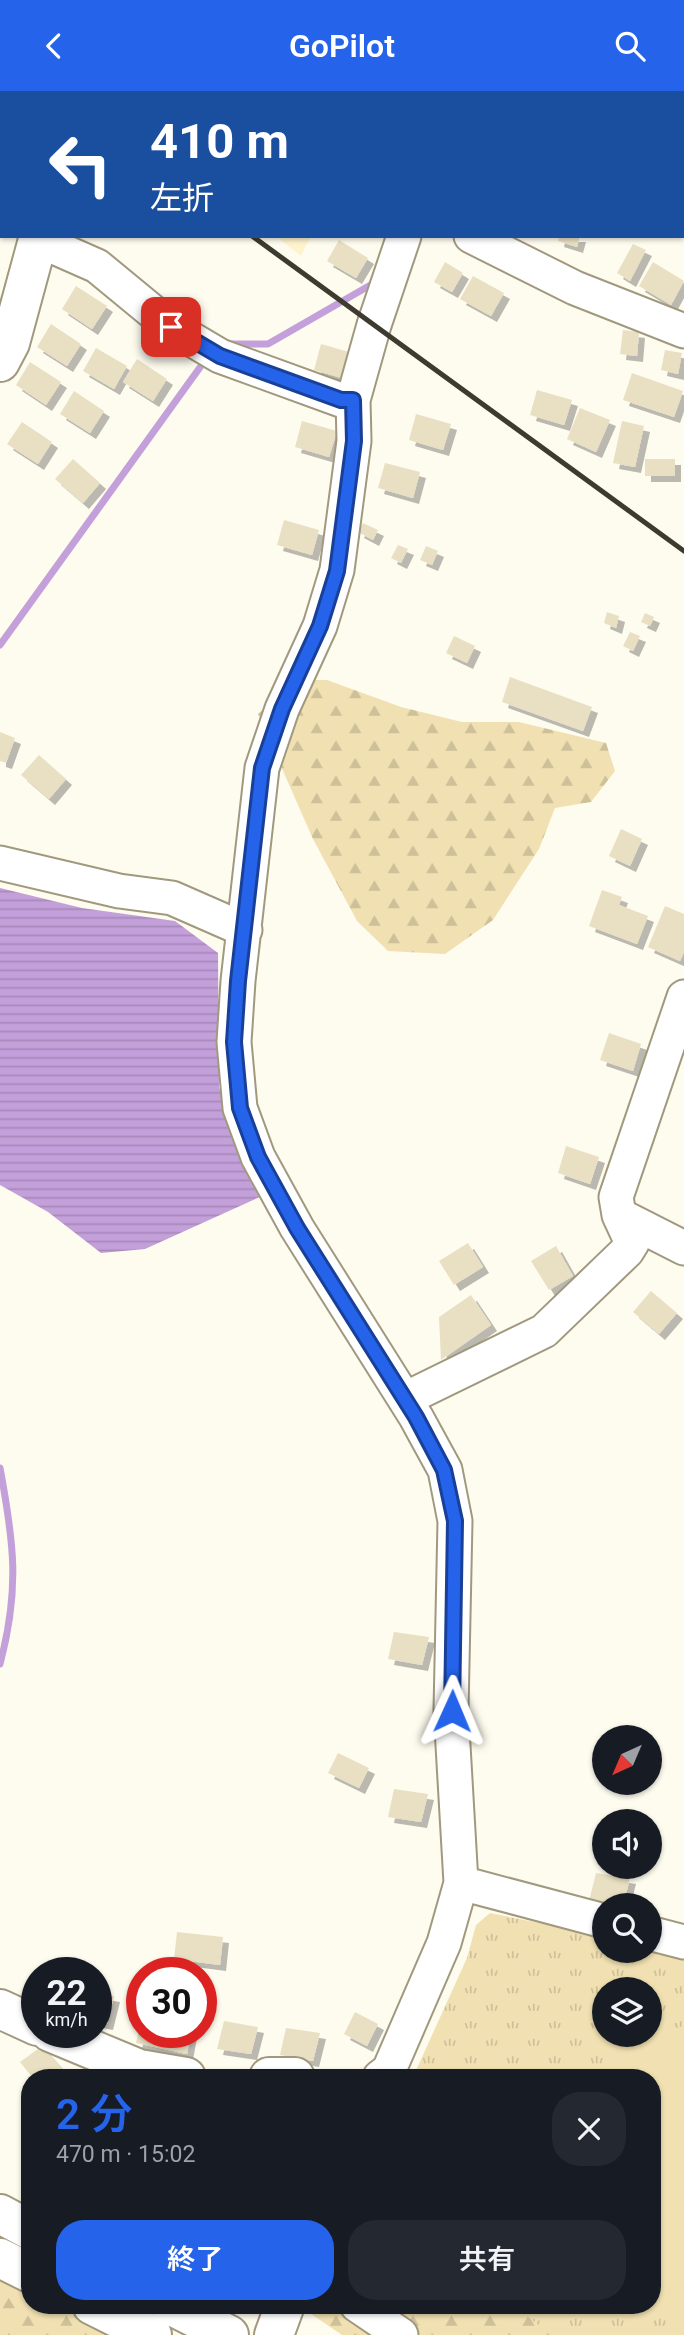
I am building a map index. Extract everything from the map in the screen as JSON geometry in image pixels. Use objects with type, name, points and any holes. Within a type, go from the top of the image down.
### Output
[{"type":"main road","points":[[3,347],[38,238]]},
{"type":"main road","points":[[0,2009],[21,2019]]},
{"type":"main road","points":[[88,2048],[139,2069]]},
{"type":"main road","points":[[0,2214],[21,2225]]},
{"type":"main road","points":[[0,2258],[21,2268]]},
{"type":"main road","points":[[110,2314],[152,2335]]},
{"type":"main road","points":[[188,2314],[229,2335]]},
{"type":"main road","points":[[274,2335],[282,2314]]},
{"type":"street","points":[[38,238],[97,266],[171,327],[210,351],[341,400],[353,400]]},
{"type":"street","points":[[389,2069],[444,1943],[461,1883],[452,1711],[455,1521],[444,1470],[405,1399],[297,1228],[258,1157],[240,1108],[234,1042],[262,768],[282,709],[320,626],[337,571],[354,441],[353,400],[374,325],[403,238]]},
{"type":"street","points":[[475,238],[575,288],[684,331]]},
{"type":"street","points":[[0,863],[119,891],[172,898],[245,930]]},
{"type":"street","points":[[405,1399],[544,1331],[627,1251],[632,1243],[620,1215],[616,1197],[684,997]]},
{"type":"street","points":[[620,1215],[684,1248]]},
{"type":"street","points":[[461,1883],[592,1918]]},
{"type":"street","points":[[662,1936],[684,1942]]},
{"type":"street","points":[[370,2314],[401,2335]]},
{"type":"shaded area","points":[[278,238],[310,238],[301,256]]},
{"type":"shaded area","points":[[0,888],[82,908],[175,921],[218,953],[219,1087],[239,1152],[262,1196],[145,1249],[101,1253],[48,1212],[0,1185]]},
{"type":"green space","points":[[296,680],[327,680],[401,707],[462,722],[519,722],[606,743],[615,771],[591,802],[555,808],[539,849],[493,920],[445,954],[388,951],[357,921],[313,839],[258,714]]},
{"type":"green space","points":[[490,1913],[592,1934],[592,1963],[662,1963],[662,1948],[684,1952],[684,2335],[435,2335],[407,2314],[661,2314],[661,2069],[417,2069],[467,1958],[476,1925]]},
{"type":"green space","points":[[684,2026],[684,2335],[677,2335],[661,2310],[661,2069],[600,2069],[609,2047],[662,2047],[662,2031]]},
{"type":"green space","points":[[0,2280],[21,2290],[21,2314],[72,2314],[117,2335],[0,2335]]},
{"type":"green space","points":[[311,2314],[524,2314],[551,2335],[342,2335]]},
{"type":"building","points":[[559,238],[579,238],[577,247],[558,241]]},
{"type":"building","points":[[339,240],[368,258],[356,278],[327,261]]},
{"type":"building","points":[[633,244],[646,250],[630,281],[617,273]]},
{"type":"building","points":[[445,262],[463,273],[452,292],[434,282]]},
{"type":"building","points":[[653,262],[684,281],[671,305],[639,286]]},
{"type":"building","points":[[473,276],[504,293],[491,316],[460,299]]},
{"type":"building","points":[[76,286],[107,306],[92,329],[62,309]]},
{"type":"building","points":[[51,324],[81,344],[67,366],[37,347]]},
{"type":"building","points":[[623,330],[639,332],[637,356],[620,354]]},
{"type":"building","points":[[321,344],[356,354],[349,380],[314,370]]},
{"type":"building","points":[[96,348],[127,366],[114,389],[83,371]]},
{"type":"building","points":[[665,350],[682,353],[678,374],[661,370]]},
{"type":"building","points":[[137,359],[167,379],[153,401],[123,382]]},
{"type":"building","points":[[30,362],[61,382],[46,405],[16,385]]},
{"type":"building","points":[[632,373],[683,391],[674,417],[623,400]]},
{"type":"building","points":[[537,390],[572,400],[564,425],[530,415]]},
{"type":"building","points":[[74,391],[104,411],[90,433],[60,414]]},
{"type":"building","points":[[580,408],[610,420],[596,452],[567,439]]},
{"type":"building","points":[[416,414],[451,424],[443,450],[409,440]]},
{"type":"building","points":[[302,421],[337,431],[329,457],[295,447]]},
{"type":"building","points":[[622,421],[644,426],[635,467],[613,463]]},
{"type":"building","points":[[22,422],[52,442],[38,464],[7,444]]},
{"type":"building","points":[[73,459],[100,483],[83,503],[55,479]]},
{"type":"building","points":[[645,459],[675,459],[675,476],[645,476]]},
{"type":"building","points":[[385,463],[420,472],[413,498],[378,488]]},
{"type":"building","points":[[284,520],[319,530],[312,555],[277,545]]},
{"type":"building","points":[[363,523],[378,530],[373,540],[358,532]]},
{"type":"building","points":[[398,545],[408,549],[401,563],[391,558]]},
{"type":"building","points":[[426,546],[438,551],[432,565],[420,560]]},
{"type":"building","points":[[607,612],[619,616],[616,628],[604,623]]},
{"type":"building","points":[[645,613],[654,617],[650,626],[641,622]]},
{"type":"building","points":[[630,632],[640,636],[633,651],[623,646]]},
{"type":"building","points":[[454,636],[475,646],[467,663],[446,653]]},
{"type":"building","points":[[510,677],[592,707],[583,731],[502,702]]},
{"type":"building","points":[[0,732],[15,738],[6,763],[0,761]]},
{"type":"building","points":[[39,755],[66,779],[49,799],[21,775]]},
{"type":"building","points":[[621,829],[642,839],[630,866],[609,856]]},
{"type":"building","points":[[602,890],[622,897],[619,905],[648,916],[637,944],[589,926]]},
{"type":"building","points":[[665,906],[684,914],[684,952],[680,961],[648,947]]},
{"type":"building","points":[[609,1033],[641,1044],[633,1071],[600,1060]]},
{"type":"building","points":[[566,1146],[599,1157],[590,1184],[558,1173]]},
{"type":"building","points":[[468,1243],[483,1267],[454,1285],[439,1261]]},
{"type":"building","points":[[556,1246],[573,1276],[549,1290],[531,1261]]},
{"type":"building","points":[[651,1291],[677,1313],[659,1334],[633,1312]]},
{"type":"building","points":[[471,1295],[491,1325],[441,1360],[439,1317]]},
{"type":"building","points":[[394,1632],[429,1637],[422,1665],[388,1659]]},
{"type":"building","points":[[338,1753],[369,1768],[359,1788],[328,1773]]},
{"type":"building","points":[[394,1789],[428,1794],[421,1822],[388,1817]]},
{"type":"building","points":[[594,1879],[630,1879],[626,1893],[592,1893],[592,1901],[589,1901]]},
{"type":"building","points":[[177,1932],[223,1937],[220,1965],[217,1965],[217,1957],[174,1957]]},
{"type":"building","points":[[355,2012],[378,2024],[367,2046],[344,2034]]},
{"type":"building","points":[[224,2021],[258,2027],[251,2054],[217,2049]]},
{"type":"building","points":[[286,2028],[320,2033],[313,2061],[280,2055]]},
{"type":"building","points":[[39,2048],[44,2048],[62,2069],[26,2069],[20,2062]]},
{"type":"building","points":[[159,2048],[188,2048],[187,2054]]},
{"type":"waterway","points":[[227,344],[268,344],[374,283]]},
{"type":"waterway","points":[[0,645],[206,359]]},
{"type":"waterway","points":[[0,1468],[13,1566],[10,1612],[0,1664]]},
{"type":"railway","points":[[255,238],[684,551]]},
{"type":"route","points":[[171,327],[220,356],[341,400],[353,400],[354,441],[337,571],[320,626],[282,709],[262,768],[238,981],[234,1042],[240,1108],[258,1157],[297,1228],[416,1417],[444,1470],[455,1521],[452,1711]]}]
